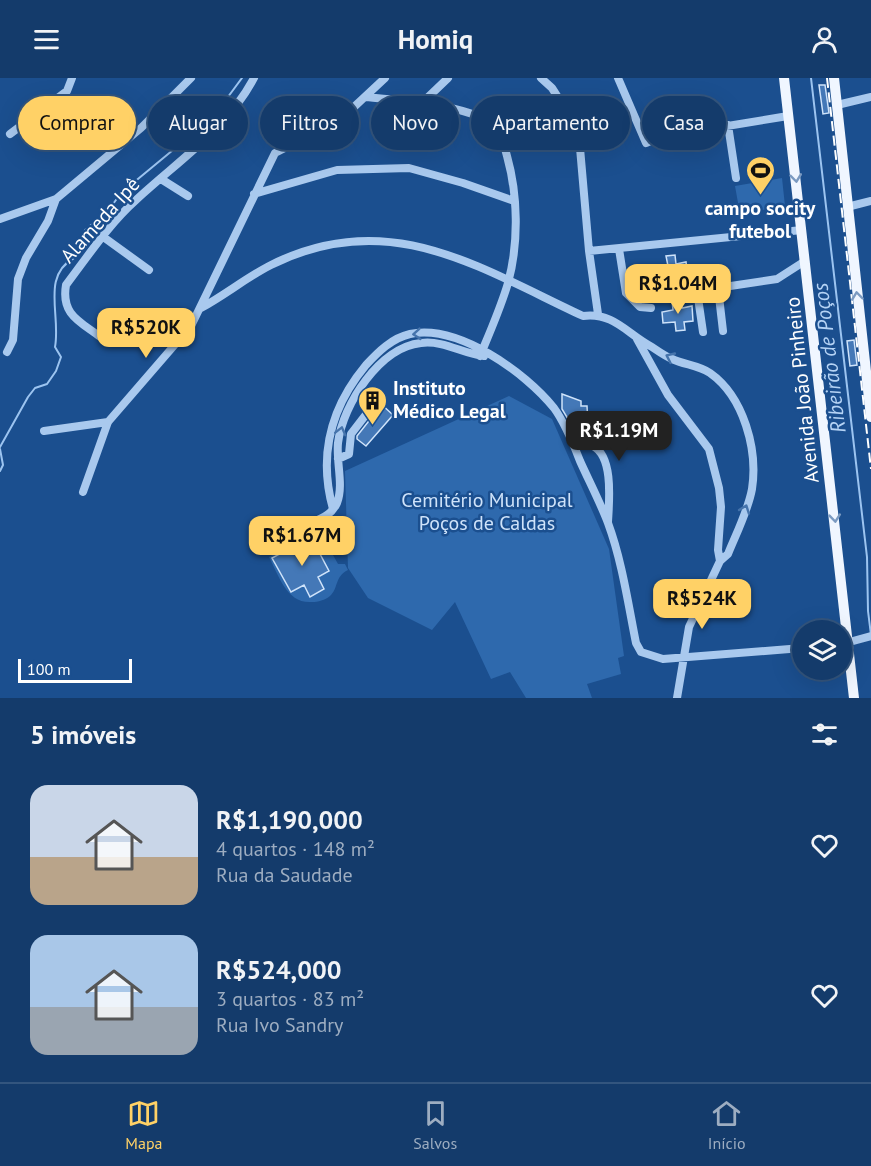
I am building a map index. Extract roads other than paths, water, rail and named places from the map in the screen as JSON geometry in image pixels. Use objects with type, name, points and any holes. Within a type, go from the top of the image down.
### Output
[{"type":"main road","name":"Avenida João Pinheiro","points":[[784,78],[842,620]]},
{"type":"main road","points":[[834,78],[847,207],[869,382],[871,417]]},
{"type":"main road","name":"Avenida João Pinheiro","points":[[852,680],[855,698]]},
{"type":"street","points":[[10,134],[67,91],[72,78]]},
{"type":"street","points":[[0,219],[56,199],[141,128],[191,78]]},
{"type":"street","name":"Alameda Ipê","points":[[99,336],[71,315],[64,294],[66,285],[102,237],[135,201],[234,112],[254,78]]},
{"type":"street","points":[[83,492],[108,422],[191,326],[275,153],[340,120],[385,78]]},
{"type":"street","points":[[429,96],[448,78]]},
{"type":"street","points":[[541,78],[552,88],[573,121],[580,148],[589,251],[598,314]]},
{"type":"street","points":[[618,78],[646,143],[660,137],[788,116]]},
{"type":"street","points":[[837,105],[871,97]]},
{"type":"street","points":[[366,98],[371,98]]},
{"type":"street","points":[[459,112],[492,123],[503,140],[513,176],[515,235],[508,282],[482,352]]},
{"type":"street","points":[[728,125],[736,178]]},
{"type":"street","points":[[254,194],[337,170],[409,168],[463,183],[514,201]]},
{"type":"street","points":[[161,178],[188,196]]},
{"type":"street","points":[[7,352],[13,340],[18,279],[26,258],[48,221],[56,199]]},
{"type":"street","points":[[847,207],[871,201]]},
{"type":"street","points":[[589,251],[802,230]]},
{"type":"street","points":[[102,237],[149,270]]},
{"type":"street","points":[[201,308],[270,266],[319,247],[354,240],[387,240],[419,245],[454,256],[583,316],[598,314],[620,324],[637,339],[673,359],[699,366],[713,375],[730,393],[743,420],[754,455],[752,491],[728,554],[720,561],[689,627],[677,698]]},
{"type":"street","points":[[619,249],[626,293],[640,307],[651,308]]},
{"type":"street","points":[[703,332],[698,291],[777,279],[805,261]]},
{"type":"street","points":[[718,288],[723,331]]},
{"type":"street","points":[[334,495],[327,452],[333,419],[348,389],[375,355],[399,337],[423,332],[439,334],[491,356],[517,373],[538,390],[555,410],[571,439],[608,524],[621,570],[636,643],[641,652],[663,659],[792,649]]},
{"type":"street","points":[[637,339],[668,395],[711,456],[721,507],[718,550],[720,561]]},
{"type":"street","points":[[313,522],[327,516],[333,509],[338,443],[343,422],[369,375],[400,348],[424,342],[435,342],[482,352]]},
{"type":"street","points":[[338,459],[349,454],[351,434],[371,408]]},
{"type":"street","points":[[44,431],[108,422]]},
{"type":"street","points":[[571,439],[593,446],[600,451],[605,461],[608,475],[608,524]]},
{"type":"street","points":[[852,641],[871,636]]},
{"type":"waterway","points":[[0,447],[28,397],[35,388],[47,384],[56,371],[61,357],[55,347],[55,286],[64,266],[74,258],[85,230],[108,211],[121,193],[179,145],[222,105],[242,78]]},
{"type":"waterway","name":"Ribeirão de Poços","points":[[811,78],[867,557],[871,635]]},
{"type":"waterway","points":[[0,449],[3,465],[0,471]]},
{"type":"railway","points":[[827,78],[871,469]]},
{"type":"place","name":"campo socity futebol","points":[[760,196]]},
{"type":"place","name":"Instituto Médico Legal","points":[[372,426]]},
{"type":"park label","name":"Cemitério Municipal Poços de Caldas","points":[[487,512]]}]
